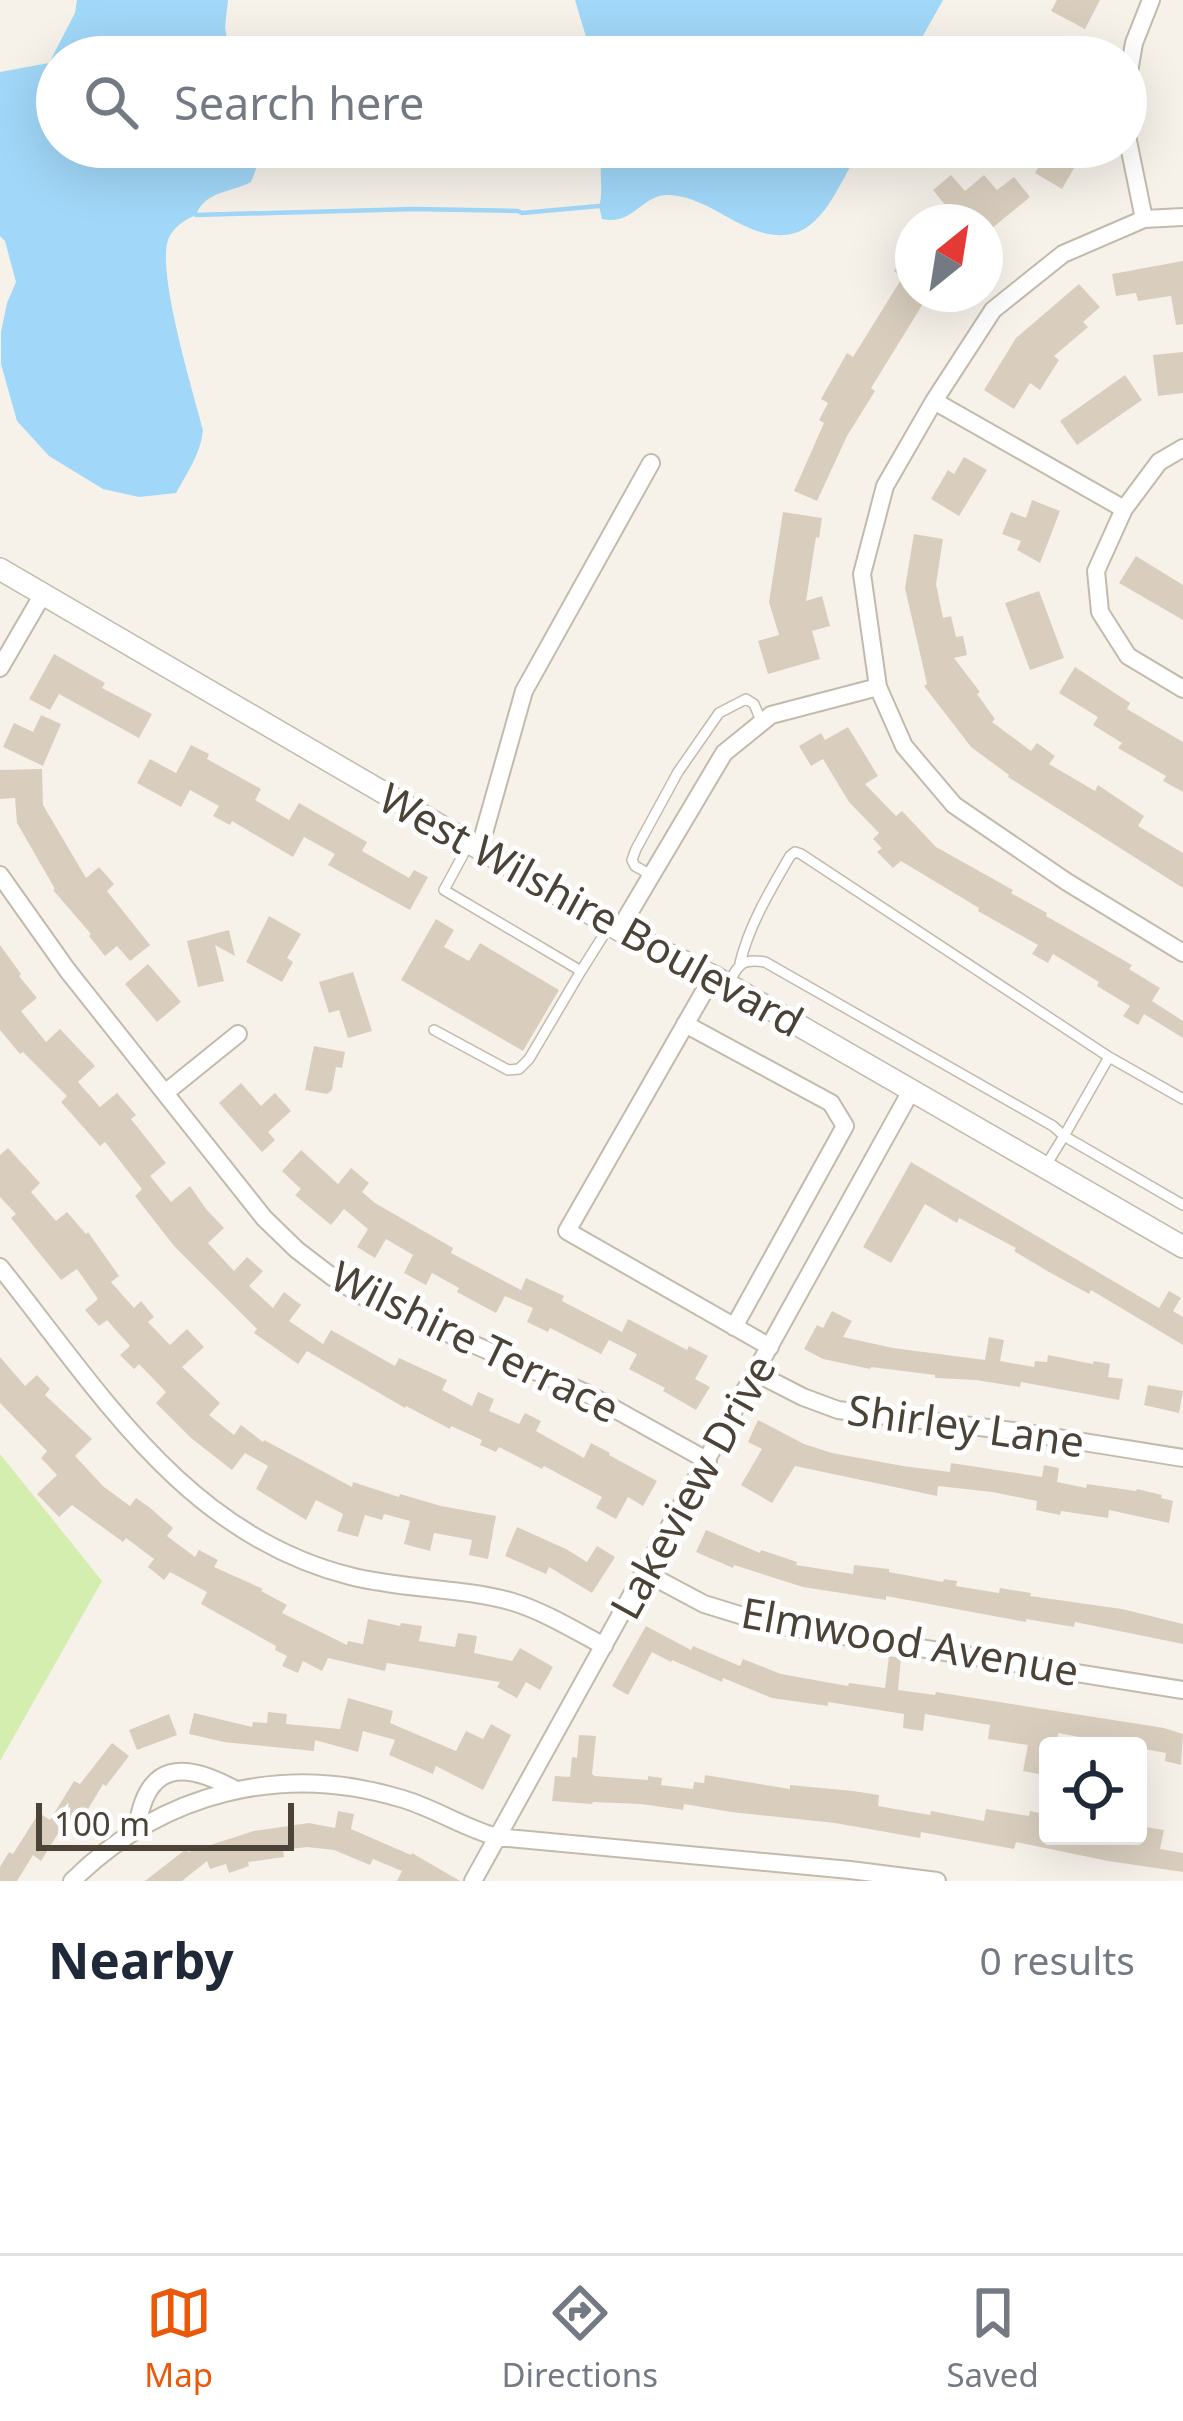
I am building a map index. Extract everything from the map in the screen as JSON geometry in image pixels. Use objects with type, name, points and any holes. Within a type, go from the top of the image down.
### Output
[{"type":"street","points":[[1137,36],[1151,0]]},
{"type":"street","points":[[1134,168],[1144,219]]},
{"type":"street","points":[[1183,217],[1144,219],[1063,254],[994,310],[885,486],[862,574],[878,687],[904,746],[954,805],[1183,953]]},
{"type":"street","points":[[934,401],[1124,508]]},
{"type":"street","points":[[1183,448],[1159,462],[1124,508],[1096,571],[1100,612],[1128,656],[1183,689]]},
{"type":"street","points":[[475,845],[524,691],[651,463]]},
{"type":"street","name":"West Wilshire Boulevard","points":[[0,569],[615,928],[720,980],[1183,1247]]},
{"type":"street","points":[[0,668],[43,594]]},
{"type":"street","points":[[615,928],[724,753],[771,716],[878,687]]},
{"type":"street","name":"Wilshire Terrace","points":[[0,875],[164,1094],[297,1250],[332,1276],[405,1316],[586,1394],[708,1461]]},
{"type":"street","points":[[720,980],[685,1024],[567,1231],[770,1347]]},
{"type":"street","points":[[685,1024],[831,1103],[845,1126],[734,1327]]},
{"type":"street","points":[[164,1094],[238,1034]]},
{"type":"street","name":"Lakeview Drive","points":[[472,1881],[911,1091]]},
{"type":"street","points":[[0,1268],[137,1439],[172,1476],[226,1520],[317,1566],[380,1582],[515,1603],[604,1646]]},
{"type":"street","name":"Shirley Lane","points":[[756,1373],[838,1409],[1183,1458]]},
{"type":"street","name":"Elmwood Avenue","points":[[644,1572],[704,1604],[769,1624],[1183,1690]]},
{"type":"street","points":[[137,1829],[145,1795],[165,1776],[192,1771],[236,1790]]},
{"type":"street","points":[[72,1881],[137,1829],[180,1807],[236,1790],[283,1783],[359,1787],[430,1808],[497,1837],[937,1881]]},
{"type":"lane","points":[[651,875],[635,866],[636,849],[678,772],[719,713],[746,700],[754,704],[762,723]]},
{"type":"lane","points":[[475,845],[444,890],[581,971]]},
{"type":"lane","points":[[740,964],[755,916],[790,856],[802,854],[1109,1058],[1183,1099]]},
{"type":"lane","points":[[434,1030],[508,1070],[518,1070],[581,971],[615,928]]},
{"type":"lane","points":[[720,980],[740,964],[765,962],[1183,1205]]},
{"type":"lane","points":[[1045,1168],[1109,1058]]},
{"type":"green space","points":[[0,1454],[102,1581],[0,1761]]},
{"type":"water","points":[[77,0],[228,0],[226,36],[63,36]]},
{"type":"water","points":[[575,0],[943,0],[923,36],[586,36]]},
{"type":"water","points":[[36,65],[36,168],[256,168],[251,182],[206,201],[168,240],[167,279],[203,430],[176,493],[139,497],[103,489],[49,456],[17,421],[1,364],[1,332],[16,282],[0,236],[0,72]]},
{"type":"water","points":[[601,168],[850,168],[813,222],[798,232],[780,235],[758,231],[694,200],[670,195],[652,199],[622,218],[602,219]]},
{"type":"building","points":[[1057,0],[1100,0],[1085,29],[1051,11]]},
{"type":"building","points":[[1038,168],[1074,168],[1062,189],[1035,173]]},
{"type":"building","points":[[951,175],[965,191],[984,175],[997,190],[1014,177],[1030,197],[1003,219],[1003,204],[944,204],[933,190]]},
{"type":"building","points":[[1183,261],[1183,324],[1176,325],[1171,296],[1138,301],[1136,293],[1116,296],[1112,274]]},
{"type":"building","points":[[1079,284],[1100,307],[1083,322],[1088,327],[1054,356],[1059,360],[1040,390],[1030,383],[1014,409],[984,390],[1016,338]]},
{"type":"building","points":[[895,289],[895,312],[918,312],[871,388],[875,391],[847,436],[817,501],[794,491],[824,423],[819,420],[828,403],[821,399],[847,353],[853,357]]},
{"type":"building","points":[[1183,352],[1183,393],[1158,396],[1153,355]]},
{"type":"building","points":[[1125,375],[1142,400],[1077,445],[1060,421]]},
{"type":"building","points":[[964,457],[987,470],[959,516],[931,499],[948,470],[954,474]]},
{"type":"building","points":[[1032,500],[1060,511],[1040,563],[1017,550],[1021,541],[1002,534],[1011,512],[1026,518]]},
{"type":"building","points":[[783,512],[822,518],[806,601],[822,596],[830,626],[812,631],[820,659],[768,674],[758,641],[779,635],[769,602]]},
{"type":"building","points":[[914,534],[943,539],[936,584],[943,618],[951,616],[956,637],[963,636],[967,655],[954,658],[980,692],[995,719],[992,722],[1031,751],[1037,743],[1055,756],[1049,764],[1095,791],[1098,785],[1144,816],[1138,826],[1183,853],[1183,888],[1008,777],[971,747],[924,686],[905,588]]},
{"type":"building","points":[[1136,556],[1183,585],[1183,620],[1119,583]]},
{"type":"building","points":[[1039,591],[1064,658],[1030,670],[1005,603]]},
{"type":"building","points":[[54,654],[105,683],[102,688],[152,714],[139,738],[59,694],[50,710],[29,699]]},
{"type":"building","points":[[1075,667],[1130,703],[1127,709],[1183,742],[1183,792],[1163,781],[1166,776],[1118,748],[1122,743],[1093,725],[1098,717],[1059,693]]},
{"type":"building","points":[[41,715],[61,724],[43,766],[3,747],[14,723],[33,732]]},
{"type":"building","points":[[848,727],[878,776],[865,784],[896,816],[902,811],[936,847],[1132,965],[1129,969],[1160,988],[1152,1001],[1183,1021],[1183,1038],[1144,1014],[1138,1025],[1123,1016],[1130,1006],[1097,986],[1099,982],[1053,954],[1048,963],[1032,954],[1038,945],[901,861],[893,868],[877,852],[882,848],[873,839],[879,833],[849,802],[823,759],[811,766],[799,746],[821,733],[825,740]]},
{"type":"building","points":[[191,745],[261,789],[255,800],[289,820],[299,803],[367,842],[362,851],[409,878],[414,870],[428,877],[410,910],[328,865],[335,854],[304,837],[293,857],[232,821],[230,825],[213,816],[219,806],[190,790],[181,807],[137,783],[150,759],[176,773]]},
{"type":"building","points":[[42,769],[43,805],[86,878],[99,867],[114,884],[107,891],[150,945],[130,961],[117,946],[105,956],[53,890],[17,823],[15,798],[0,799],[0,770]]},
{"type":"building","points":[[269,916],[301,934],[287,958],[293,962],[282,982],[246,962]]},
{"type":"building","points":[[436,919],[454,930],[444,947],[469,961],[480,943],[559,990],[523,1051],[401,980]]},
{"type":"building","points":[[229,930],[235,956],[215,945],[224,981],[198,987],[187,941]]},
{"type":"building","points":[[0,945],[37,998],[21,1011],[46,1042],[60,1029],[95,1066],[78,1082],[100,1107],[117,1093],[136,1115],[131,1119],[166,1163],[150,1176],[171,1202],[190,1186],[224,1228],[208,1243],[234,1271],[247,1257],[263,1271],[249,1286],[273,1308],[284,1292],[301,1305],[289,1321],[323,1344],[331,1330],[395,1366],[399,1358],[447,1380],[442,1390],[472,1406],[478,1392],[494,1399],[489,1411],[519,1424],[525,1413],[541,1421],[536,1431],[584,1458],[591,1443],[610,1453],[657,1481],[643,1506],[628,1497],[616,1519],[596,1508],[602,1497],[544,1466],[499,1447],[496,1452],[480,1445],[482,1440],[405,1408],[307,1351],[298,1364],[254,1333],[257,1329],[174,1246],[135,1196],[142,1189],[105,1142],[100,1146],[61,1102],[67,1096],[0,1030]]},
{"type":"building","points":[[148,964],[181,1002],[157,1022],[125,984]]},
{"type":"building","points":[[353,972],[372,1031],[348,1038],[339,1010],[329,1013],[319,982]]},
{"type":"building","points":[[314,1046],[345,1052],[327,1094],[305,1090]]},
{"type":"building","points":[[241,1083],[261,1106],[275,1093],[291,1111],[268,1132],[275,1140],[262,1152],[219,1103]]},
{"type":"building","points":[[8,1148],[40,1183],[31,1192],[56,1221],[67,1212],[88,1232],[119,1276],[111,1282],[134,1308],[141,1301],[154,1317],[148,1322],[170,1345],[187,1329],[204,1347],[182,1367],[220,1403],[209,1415],[234,1435],[241,1425],[263,1442],[352,1487],[353,1482],[399,1497],[496,1516],[488,1559],[469,1555],[472,1540],[434,1533],[430,1551],[404,1544],[410,1521],[384,1514],[382,1520],[365,1515],[358,1537],[337,1531],[343,1514],[316,1500],[306,1520],[256,1489],[268,1466],[245,1453],[232,1470],[191,1438],[156,1403],[166,1392],[139,1364],[134,1369],[120,1355],[130,1346],[107,1320],[99,1326],[85,1310],[98,1299],[77,1269],[61,1280],[11,1218],[16,1214],[0,1197],[0,1155]]},
{"type":"building","points":[[301,1150],[338,1184],[351,1168],[369,1183],[362,1192],[375,1203],[453,1248],[451,1253],[521,1290],[526,1278],[622,1332],[628,1319],[708,1356],[695,1379],[710,1387],[696,1410],[629,1369],[637,1354],[609,1340],[601,1354],[550,1328],[548,1332],[527,1322],[533,1308],[505,1296],[496,1313],[432,1273],[426,1285],[404,1273],[413,1255],[386,1239],[375,1258],[357,1247],[368,1229],[344,1209],[331,1225],[295,1195],[301,1189],[282,1171]]},
{"type":"building","points":[[911,1162],[1159,1308],[1169,1291],[1181,1298],[1173,1311],[1183,1317],[1183,1345],[1091,1290],[1089,1294],[1049,1272],[1014,1251],[1016,1248],[925,1204],[891,1263],[863,1247]]},
{"type":"building","points":[[832,1311],[852,1321],[843,1337],[893,1348],[985,1360],[989,1337],[1004,1340],[1000,1361],[1034,1367],[1035,1361],[1047,1362],[1048,1355],[1110,1364],[1108,1377],[1123,1379],[1119,1400],[1021,1382],[1020,1387],[935,1378],[823,1359],[804,1349],[817,1325],[823,1328]]},
{"type":"building","points":[[0,1357],[25,1386],[37,1375],[50,1389],[45,1395],[92,1439],[75,1456],[104,1487],[130,1506],[136,1498],[149,1507],[173,1528],[167,1536],[195,1557],[199,1550],[218,1560],[214,1567],[287,1605],[282,1613],[347,1645],[348,1641],[363,1644],[368,1619],[422,1626],[419,1641],[455,1647],[458,1633],[477,1636],[474,1653],[512,1661],[520,1648],[553,1667],[540,1690],[526,1682],[517,1698],[497,1687],[500,1682],[387,1663],[385,1671],[328,1658],[322,1671],[303,1661],[298,1673],[282,1666],[287,1656],[275,1650],[276,1646],[201,1604],[207,1592],[170,1572],[164,1580],[148,1567],[154,1559],[126,1538],[123,1542],[72,1505],[59,1517],[37,1494],[57,1475],[41,1458],[47,1451],[0,1403]]},
{"type":"building","points":[[1148,1385],[1183,1391],[1179,1413],[1144,1405]]},
{"type":"building","points":[[758,1420],[832,1453],[903,1466],[950,1472],[951,1463],[1042,1477],[1044,1465],[1059,1468],[1057,1482],[1162,1495],[1173,1501],[1169,1523],[1109,1510],[1108,1518],[1061,1511],[1060,1515],[1036,1510],[1037,1501],[992,1492],[938,1486],[937,1496],[795,1466],[772,1503],[741,1485],[762,1449],[748,1442]]},
{"type":"building","points":[[517,1527],[587,1562],[597,1546],[615,1557],[592,1593],[549,1567],[546,1574],[505,1556]]},
{"type":"building","points":[[706,1530],[796,1565],[853,1574],[854,1565],[889,1569],[957,1581],[956,1586],[999,1593],[1000,1588],[1122,1609],[1183,1624],[1183,1644],[1075,1622],[1074,1627],[1026,1622],[886,1596],[886,1600],[803,1587],[733,1568],[696,1552]]},
{"type":"building","points":[[646,1626],[691,1650],[693,1646],[740,1666],[743,1659],[781,1674],[848,1686],[885,1688],[889,1656],[901,1658],[898,1690],[936,1692],[1183,1734],[1181,1765],[1165,1761],[1166,1753],[1147,1749],[1147,1737],[1058,1733],[1058,1737],[1039,1737],[1039,1774],[1023,1771],[1028,1745],[988,1739],[990,1725],[925,1714],[923,1731],[903,1728],[904,1714],[772,1698],[652,1652],[628,1695],[612,1686]]},
{"type":"building","points":[[348,1698],[393,1711],[390,1723],[456,1751],[466,1731],[483,1739],[491,1724],[511,1735],[483,1790],[436,1766],[433,1774],[389,1755],[395,1740],[363,1731],[358,1752],[315,1740],[314,1751],[189,1734],[194,1713],[252,1727],[253,1722],[267,1723],[268,1712],[287,1714],[286,1724],[340,1729]]},
{"type":"building","points":[[169,1714],[177,1735],[137,1750],[129,1730]]},
{"type":"building","points":[[579,1735],[596,1736],[595,1776],[648,1780],[648,1776],[662,1778],[661,1785],[693,1789],[694,1782],[704,1783],[705,1775],[790,1789],[790,1785],[853,1791],[879,1795],[878,1806],[984,1821],[986,1809],[1029,1816],[1030,1811],[1039,1813],[1039,1845],[1147,1845],[1147,1827],[1164,1830],[1160,1849],[1183,1853],[1183,1872],[1016,1842],[1014,1849],[921,1832],[920,1838],[684,1804],[683,1810],[552,1801],[555,1776],[570,1777],[572,1757],[577,1758]]},
{"type":"building","points":[[112,1743],[129,1756],[103,1784],[78,1826],[67,1819],[41,1861],[33,1855],[17,1881],[0,1881],[0,1867],[39,1813],[50,1820],[74,1781],[80,1784]]},
{"type":"building","points":[[338,1811],[354,1814],[351,1829],[412,1853],[460,1881],[397,1881],[402,1871],[373,1859],[370,1865],[334,1850],[307,1847],[283,1850],[284,1857],[248,1862],[249,1866],[229,1873],[226,1864],[210,1869],[207,1861],[182,1881],[145,1881],[186,1849],[309,1823],[335,1828]]},
{"type":"waterway","points":[[196,215],[414,209],[522,213],[599,206]]}]
